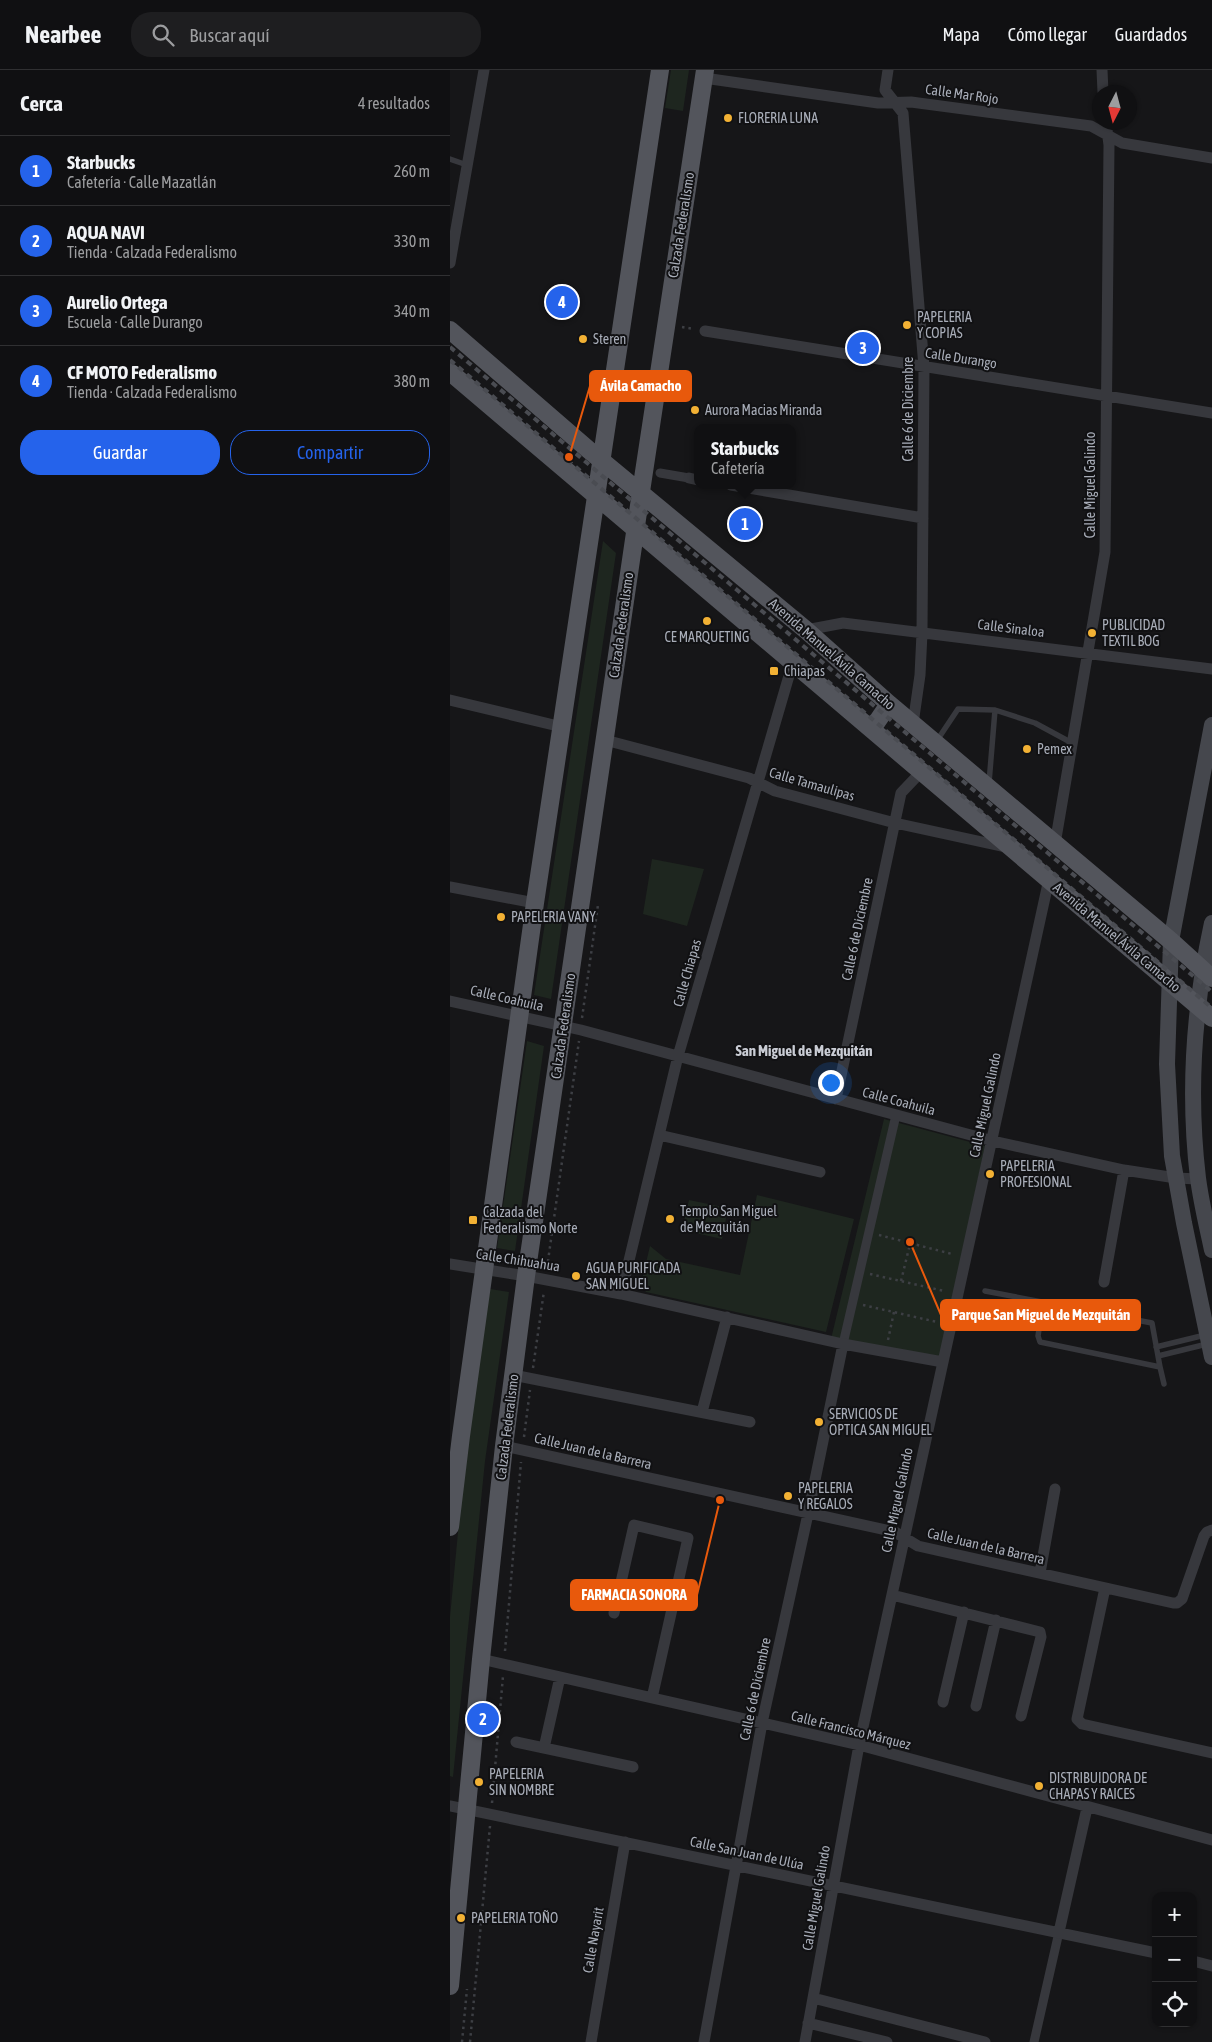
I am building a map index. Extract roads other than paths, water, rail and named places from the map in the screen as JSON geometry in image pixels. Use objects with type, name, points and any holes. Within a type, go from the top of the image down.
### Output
[{"type":"main road","points":[[450,1528],[455,1435],[484,1270],[535,903],[597,497],[659,70]]},
{"type":"main road","name":"Calzada Federalismo","points":[[450,1986],[458,1808],[481,1659],[504,1446],[526,1276],[635,530],[705,74]]},
{"type":"main road","name":"Avenida Manuel Ávila Camacho","points":[[450,330],[806,630],[913,724],[1171,941],[1207,974]]},
{"type":"main road","name":"Avenida Manuel Ávila Camacho","points":[[450,372],[1212,1018]]},
{"type":"main road","points":[[872,729],[890,704]]},
{"type":"main road","points":[[1209,1345],[1172,1156],[1167,1064],[1171,941],[1212,725]]},
{"type":"main road","points":[[1212,923],[1207,974],[1198,1006],[1194,1080],[1198,1178],[1208,1212],[1212,1250]]},
{"type":"street","points":[[450,263],[484,70]]},
{"type":"street","name":"Calle 6 de Diciembre","points":[[888,70],[885,90],[903,112],[924,367],[922,632],[920,675],[913,724]]},
{"type":"street","points":[[1102,70],[1103,85]]},
{"type":"street","name":"Calle Mar Rojo","points":[[705,74],[878,103],[911,102],[1091,126],[1122,143],[1212,158]]},
{"type":"street","name":"Calle Miguel Galindo","points":[[1055,844],[1105,552],[1109,145],[1107,130]]},
{"type":"street","name":"Calle Durango","points":[[705,331],[1212,413]]},
{"type":"street","points":[[660,473],[693,479]]},
{"type":"street","points":[[753,489],[923,518]]},
{"type":"street","name":"Calle Sinaloa","points":[[806,630],[843,622],[1212,669]]},
{"type":"street","name":"Calle Chiapas","points":[[621,1294],[678,1056],[793,662]]},
{"type":"street","points":[[450,700],[562,727]]},
{"type":"street","name":"Calle Tamaulipas","points":[[604,740],[749,778],[757,784],[775,791],[895,823],[1013,849]]},
{"type":"street","name":"Calle 6 de Diciembre","points":[[836,1099],[901,793],[921,772]]},
{"type":"street","name":"Calle Miguel Galindo","points":[[805,2042],[859,1746],[1049,879]]},
{"type":"street","points":[[450,887],[535,903]]},
{"type":"street","name":"Calle Coahuila","points":[[450,1001],[580,1030],[993,1141],[1124,1170],[1176,1178],[1198,1178]]},
{"type":"street","points":[[843,1344],[896,1115]]},
{"type":"street","points":[[659,1135],[820,1172]]},
{"type":"street","points":[[1104,1282],[1124,1170]]},
{"type":"street","name":"Calle Chihuahua","points":[[450,1264],[621,1294],[843,1344],[943,1362]]},
{"type":"street","points":[[702,1412],[727,1317]]},
{"type":"street","name":"Calle 6 de Diciembre","points":[[704,2042],[762,1723],[843,1344]]},
{"type":"street","points":[[513,1375],[750,1422]]},
{"type":"street","name":"Calle Juan de la Barrera","points":[[504,1446],[895,1532],[918,1546],[1178,1603],[1182,1599],[1204,1536],[1212,1530]]},
{"type":"street","points":[[1040,1573],[1055,1489]]},
{"type":"street","points":[[614,1613],[634,1525],[688,1538],[652,1698]]},
{"type":"street","points":[[1105,1588],[1077,1719],[1082,1724],[1212,1753]]},
{"type":"street","points":[[892,1595],[1040,1632],[1041,1637],[1021,1716]]},
{"type":"street","points":[[943,1702],[964,1612]]},
{"type":"street","points":[[976,1706],[996,1620]]},
{"type":"street","name":"Calle Francisco Márquez","points":[[481,1659],[859,1746],[1212,1840]]},
{"type":"street","points":[[544,1748],[560,1677]]},
{"type":"street","points":[[516,1742],[633,1767]]},
{"type":"street","name":"Calle San Juan de Ulúa","points":[[458,1808],[1152,1952]]},
{"type":"street","points":[[1034,2042],[1087,1808]]},
{"type":"street","name":"Calle Nayarit","points":[[591,2042],[625,1842]]},
{"type":"street","points":[[1197,1962],[1212,1966]]},
{"type":"street","points":[[813,1998],[985,2042]]},
{"type":"street","points":[[808,2023],[887,2042]]},
{"type":"lane","points":[[450,159],[467,165]]},
{"type":"lane","points":[[936,743],[958,709],[995,710],[1035,724],[1072,742]]},
{"type":"lane","points":[[988,787],[995,710]]},
{"type":"lane","points":[[985,1291],[1152,1323],[1164,1384]]},
{"type":"lane","points":[[1043,1303],[1038,1336],[1040,1342],[1160,1367]]},
{"type":"lane","points":[[1156,1346],[1209,1345]]},
{"type":"lane","points":[[1158,1356],[1209,1345]]},
{"type":"railway","points":[[450,347],[1212,992]]},
{"type":"railway","points":[[450,360],[1212,1008]]},
{"type":"place","name":"FLORERIA LUNA","points":[[728,118]]},
{"type":"place","name":"CF MOTO Federalismo","points":[[562,302]]},
{"type":"place","name":"PAPELERIA Y COPIAS","points":[[907,325]]},
{"type":"place","name":"Steren","points":[[583,339]]},
{"type":"place","name":"Aurelio Ortega","points":[[863,348]]},
{"type":"place","name":"Aurora Macias Miranda","points":[[695,410]]},
{"type":"place","name":"Ávila Camacho","points":[[569,457]]},
{"type":"place","name":"Starbucks","points":[[745,524]]},
{"type":"place","name":"CE MARQUETING","points":[[707,621]]},
{"type":"place","name":"PUBLICIDAD TEXTIL BOG","points":[[1092,633]]},
{"type":"place","name":"Chiapas","points":[[774,671]]},
{"type":"place","name":"Pemex","points":[[1027,749]]},
{"type":"place","name":"PAPELERIA VANY","points":[[501,917]]},
{"type":"place","name":"PAPELERIA PROFESIONAL","points":[[990,1174]]},
{"type":"place","name":"Templo San Miguel de Mezquitán","points":[[670,1219]]},
{"type":"place","name":"Calzada del Federalismo Norte","points":[[473,1220]]},
{"type":"place","name":"Parque San Miguel de Mezquitán","points":[[910,1242]]},
{"type":"place","name":"AGUA PURIFICADA SAN MIGUEL","points":[[576,1276]]},
{"type":"place","name":"SERVICIOS DE OPTICA SAN MIGUEL","points":[[819,1422]]},
{"type":"place","name":"PAPELERIA Y REGALOS","points":[[788,1496]]},
{"type":"place","name":"FARMACIA SONORA","points":[[720,1500]]},
{"type":"place","name":"AQUA NAVI","points":[[483,1719]]},
{"type":"place","name":"PAPELERIA SIN NOMBRE","points":[[479,1782]]},
{"type":"place","name":"DISTRIBUIDORA DE CHAPAS Y RAICES","points":[[1039,1786]]},
{"type":"place","name":"PAPELERIA TOÑO","points":[[461,1918]]},
{"type":"district","name":"San Miguel de Mezquitán","points":[[804,1050]]}]
